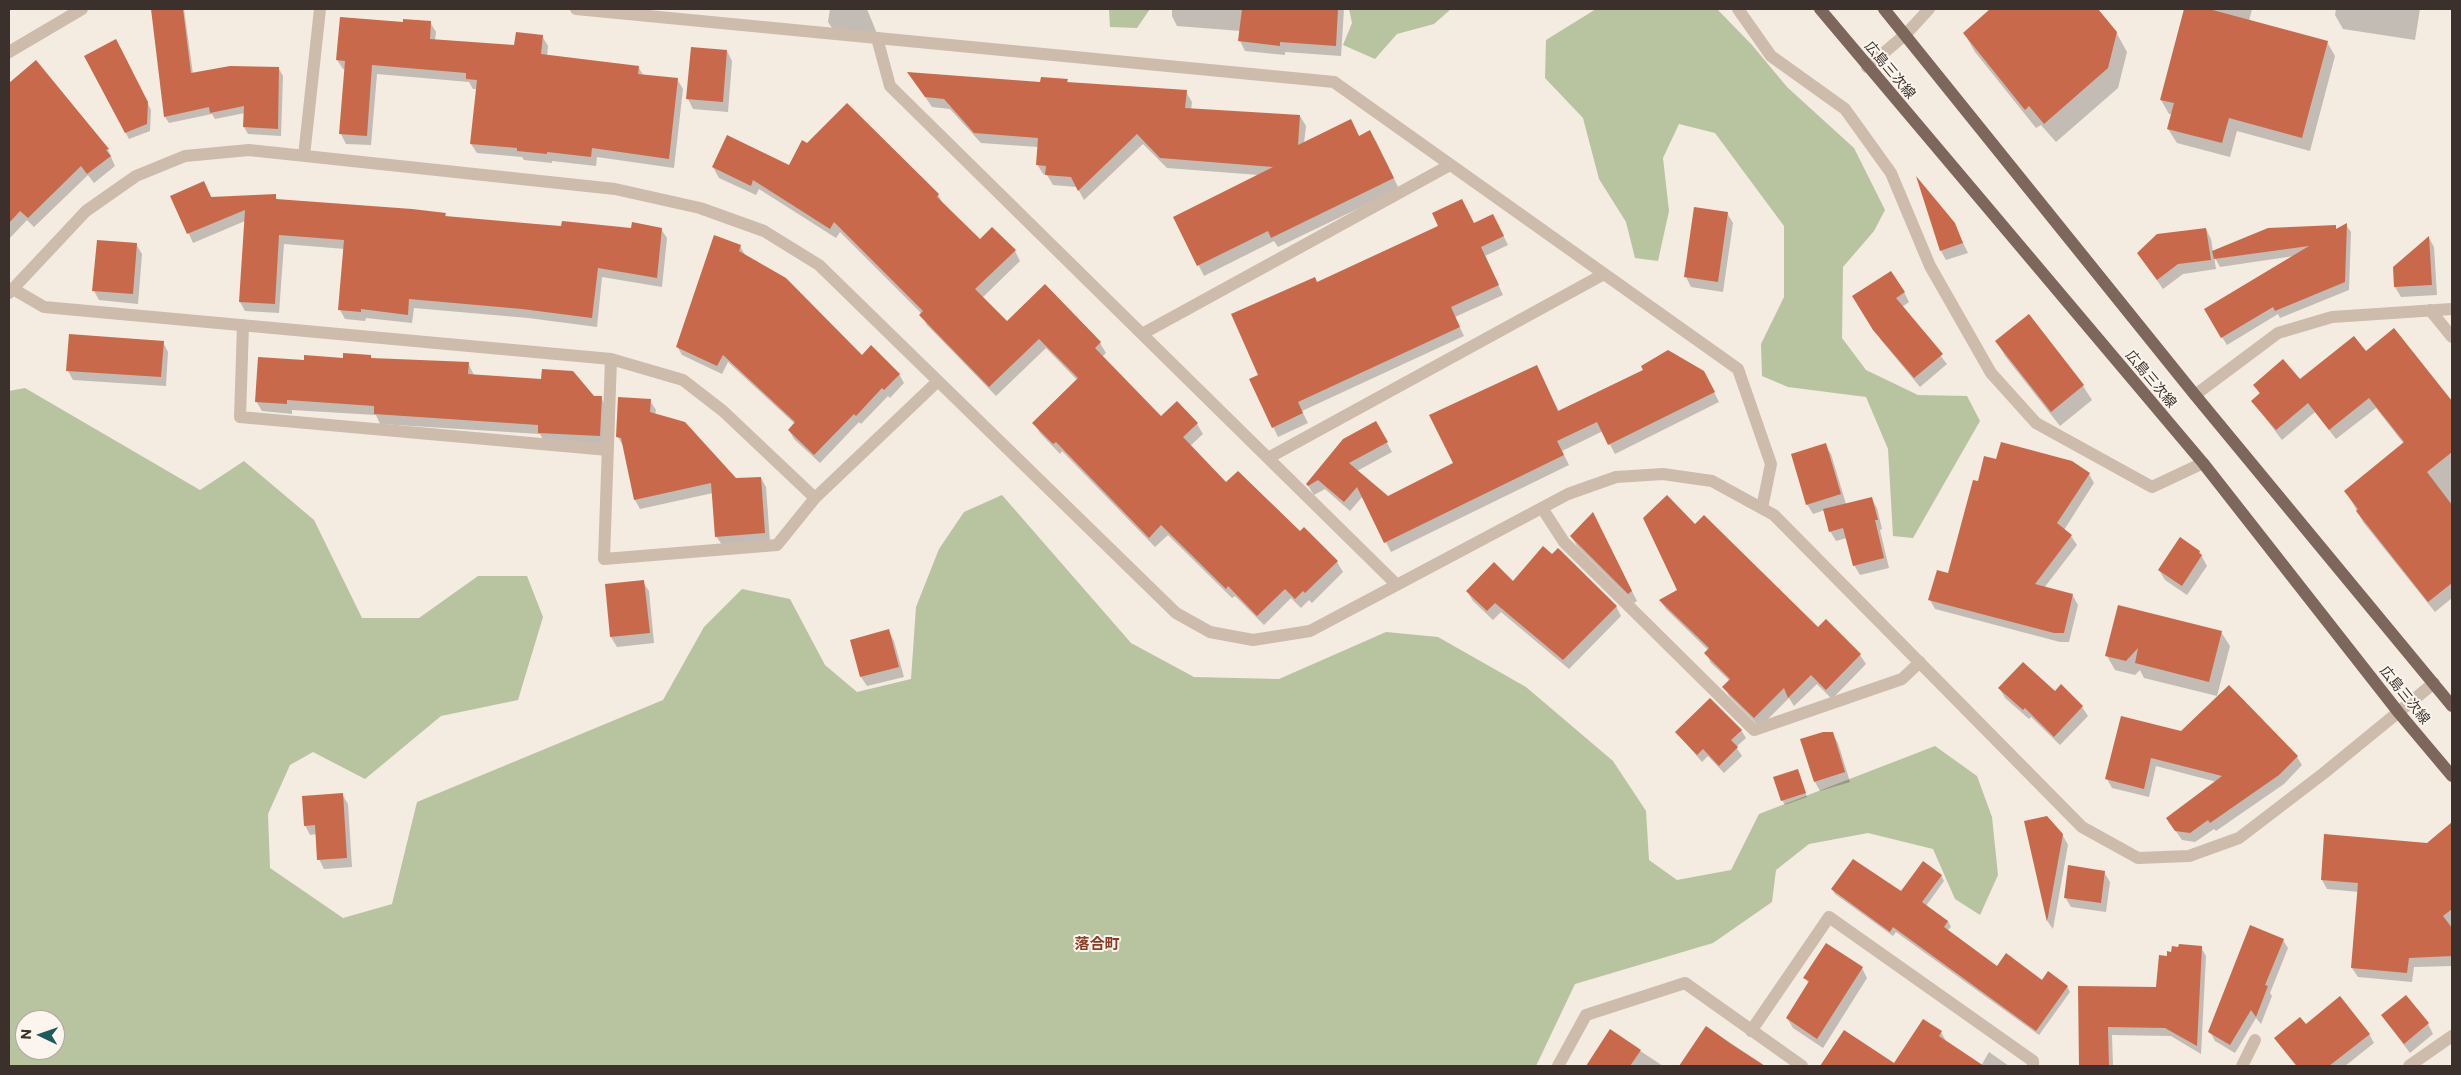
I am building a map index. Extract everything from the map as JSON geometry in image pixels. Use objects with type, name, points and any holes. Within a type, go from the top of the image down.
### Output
[{"type":"main road","name":"広島三次線","points":[[1820,9],[2203,463],[2399,713],[2452,776]]},
{"type":"main road","name":"広島三次線","points":[[1884,9],[2195,396],[2452,706]]},
{"type":"street","points":[[9,52],[82,9]]},
{"type":"street","points":[[304,156],[320,9]]},
{"type":"street","points":[[576,9],[1334,82],[1738,369],[1771,464],[1762,508]]},
{"type":"street","points":[[1738,9],[1771,56],[1844,110],[1892,173],[1930,266],[1991,373],[2036,423],[2152,487],[2203,463]]},
{"type":"street","points":[[1867,67],[1906,34],[1929,9]]},
{"type":"street","points":[[877,38],[890,86],[1397,585]]},
{"type":"street","points":[[815,498],[723,411],[683,380],[611,359],[44,307],[11,291],[86,211],[136,176],[186,156],[249,150],[615,189],[700,208],[764,231],[819,265],[1176,613],[1210,632],[1253,640],[1310,631],[1568,494],[1616,477],[1663,474],[1712,481],[1774,515],[2082,827],[2138,858],[2188,856],[2239,838],[2399,713],[2434,683]]},
{"type":"street","points":[[1142,334],[1450,165]]},
{"type":"street","points":[[1268,458],[1604,274]]},
{"type":"street","points":[[2195,396],[2278,333],[2332,317],[2452,309]]},
{"type":"street","points":[[2430,310],[2452,337]]},
{"type":"street","points":[[243,325],[240,417],[608,450]]},
{"type":"street","points":[[611,359],[604,560],[777,545],[815,498],[938,381]]},
{"type":"street","points":[[1542,508],[1564,542],[1754,730],[1902,679],[1920,662]]},
{"type":"street","points":[[1751,1031],[1829,917],[2033,1061],[2034,1066]]},
{"type":"street","points":[[1558,1066],[1586,1015],[1685,983],[1802,1066]]},
{"type":"street","points":[[2409,1066],[2452,1036]]},
{"type":"street","points":[[2242,1066],[2255,1040]]},
{"type":"green space","points":[[1109,9],[1150,9],[1137,28],[1110,27]]},
{"type":"green space","points":[[1349,9],[1451,9],[1434,24],[1397,34],[1375,59],[1343,45],[1352,23]]},
{"type":"green space","points":[[1596,9],[1717,9],[1752,45],[1787,87],[1854,148],[1885,210],[1874,231],[1843,267],[1842,338],[1866,370],[1918,395],[1967,396],[1980,421],[1913,538],[1893,536],[1888,449],[1866,397],[1788,387],[1762,376],[1761,344],[1784,297],[1784,226],[1715,133],[1679,124],[1663,158],[1669,211],[1658,261],[1635,258],[1626,222],[1599,179],[1583,118],[1545,78],[1546,40]]},
{"type":"green space","points":[[25,388],[200,490],[244,461],[314,520],[362,618],[419,618],[478,576],[527,576],[543,617],[518,700],[441,716],[365,779],[313,752],[290,765],[268,814],[270,868],[343,918],[392,904],[417,802],[663,700],[704,627],[742,589],[790,599],[825,665],[857,692],[911,679],[916,607],[939,549],[964,512],[1002,495],[1131,643],[1194,677],[1279,679],[1386,632],[1438,637],[1526,687],[1613,761],[1646,811],[1649,860],[1677,880],[1731,870],[1759,814],[1935,746],[1977,776],[1992,817],[1998,875],[1980,915],[1955,899],[1933,849],[1868,833],[1809,844],[1776,870],[1772,902],[1713,943],[1575,984],[1536,1066],[9,1066],[9,391]]},
{"type":"building","points":[[151,9],[183,9],[191,73],[230,66],[279,67],[278,129],[243,127],[244,106],[210,113],[209,107],[164,117]]},
{"type":"building","points":[[1242,9],[1338,9],[1336,46],[1280,42],[1280,46],[1238,41]]},
{"type":"building","points":[[1990,9],[2098,9],[2117,32],[2108,68],[2044,124],[2029,106],[2025,110],[1963,33]]},
{"type":"building","points":[[2184,9],[2209,9],[2328,41],[2302,138],[2229,118],[2222,143],[2167,129],[2174,103],[2160,100]]},
{"type":"building","points":[[340,17],[403,22],[403,19],[431,21],[430,39],[514,45],[516,32],[543,35],[541,54],[639,66],[638,74],[678,78],[669,159],[592,148],[591,157],[517,151],[517,148],[470,144],[477,80],[466,79],[466,73],[372,65],[367,136],[339,134],[345,61],[336,60]]},
{"type":"building","points":[[116,39],[148,102],[147,124],[125,133],[84,56]]},
{"type":"building","points":[[691,47],[727,50],[723,102],[686,99]]},
{"type":"building","points":[[36,60],[109,149],[106,150],[111,156],[87,174],[81,166],[28,218],[20,211],[9,223],[9,83]]},
{"type":"building","points":[[907,72],[1040,82],[1041,77],[1068,79],[1067,82],[1187,90],[1185,108],[1300,115],[1298,145],[1351,119],[1359,136],[1370,130],[1394,178],[1271,238],[1268,231],[1197,266],[1173,217],[1273,167],[1160,158],[1137,134],[1078,191],[1071,177],[1045,175],[1046,166],[1036,165],[1038,138],[974,133],[944,99],[925,97]]},
{"type":"building","points":[[847,103],[939,194],[937,197],[980,239],[992,227],[1016,250],[975,289],[1007,321],[1045,284],[1101,342],[1095,348],[1161,416],[1177,401],[1198,423],[1183,437],[1226,482],[1238,471],[1300,531],[1304,527],[1338,561],[1305,593],[1303,591],[1295,599],[1285,589],[1257,616],[1228,586],[1226,589],[1161,525],[1149,538],[1056,442],[1053,444],[1032,423],[1078,378],[1039,339],[989,387],[919,315],[923,311],[834,222],[830,229],[753,180],[751,186],[712,167],[727,135],[789,165],[802,140],[807,143]]},
{"type":"building","points":[[1916,176],[1955,223],[1963,243],[1940,251]]},
{"type":"building","points":[[204,181],[211,197],[276,194],[276,199],[412,209],[446,213],[445,216],[561,226],[562,221],[631,228],[632,222],[662,228],[657,278],[598,268],[592,318],[522,309],[409,299],[408,315],[361,309],[361,312],[338,310],[344,240],[279,235],[275,304],[239,302],[245,210],[187,234],[170,196]]},
{"type":"building","points":[[1462,199],[1474,223],[1493,214],[1504,236],[1481,247],[1499,285],[1451,307],[1460,327],[1298,402],[1303,413],[1272,428],[1249,379],[1258,375],[1231,314],[1315,277],[1317,282],[1438,226],[1432,213]]},
{"type":"building","points":[[1694,207],[1728,212],[1718,282],[1684,277]]},
{"type":"building","points":[[2347,223],[2345,282],[2275,311],[2273,307],[2221,338],[2204,309],[2309,246],[2214,259],[2212,251],[2268,228],[2336,225],[2336,229]]},
{"type":"building","points":[[2206,228],[2211,260],[2178,264],[2157,280],[2137,253],[2157,234]]},
{"type":"building","points":[[714,235],[741,245],[739,251],[786,278],[862,355],[871,345],[900,374],[884,390],[882,388],[856,416],[854,414],[814,455],[788,430],[795,422],[723,355],[717,366],[676,347]]},
{"type":"building","points":[[2429,236],[2432,285],[2394,287],[2393,267]]},
{"type":"building","points":[[97,240],[137,243],[133,294],[92,291]]},
{"type":"building","points":[[1891,271],[1905,292],[1896,298],[1943,354],[1914,378],[1873,330],[1852,296]]},
{"type":"building","points":[[2029,314],[2084,385],[2051,412],[1995,341]]},
{"type":"building","points":[[2394,328],[2452,401],[2452,452],[2427,472],[2452,505],[2452,583],[2428,602],[2356,511],[2358,509],[2344,491],[2404,442],[2369,398],[2329,430],[2308,403],[2276,430],[2251,401],[2260,393],[2253,385],[2283,359],[2300,379],[2354,336],[2366,351]]},
{"type":"building","points":[[69,334],[164,341],[161,377],[66,371]]},
{"type":"building","points":[[1668,350],[1704,371],[1715,392],[1608,445],[1597,422],[1557,441],[1564,455],[1384,543],[1357,487],[1344,502],[1318,480],[1308,486],[1306,484],[1343,439],[1376,421],[1388,442],[1349,463],[1388,496],[1453,463],[1429,415],[1537,365],[1558,411],[1643,370],[1641,366]]},
{"type":"building","points":[[343,353],[371,355],[371,358],[469,362],[468,374],[541,379],[542,369],[573,371],[594,396],[602,396],[600,436],[538,433],[538,425],[374,414],[374,406],[287,400],[287,404],[255,402],[258,357],[304,360],[304,355],[343,358]]},
{"type":"building","points":[[618,397],[651,399],[650,412],[685,422],[736,478],[761,477],[765,533],[715,537],[711,483],[634,500],[621,438],[616,437]]},
{"type":"building","points":[[2001,442],[2072,461],[2090,473],[2057,523],[2072,535],[2035,584],[2073,594],[2064,633],[2054,633],[1928,600],[1937,570],[1948,573],[1973,480],[1978,481],[1984,456],[1996,459]]},
{"type":"building","points":[[1826,443],[1841,494],[1806,505],[1791,454]]},
{"type":"building","points":[[1667,495],[1695,524],[1704,515],[1818,627],[1826,619],[1861,654],[1826,690],[1811,675],[1788,698],[1784,688],[1754,718],[1722,687],[1730,679],[1704,653],[1709,648],[1659,600],[1677,590],[1643,518]]},
{"type":"building","points":[[1872,497],[1884,558],[1853,566],[1843,528],[1829,532],[1823,509]]},
{"type":"building","points":[[1593,512],[1632,591],[1628,594],[1570,536]]},
{"type":"building","points":[[2180,537],[2200,551],[2199,553],[2202,555],[2182,586],[2158,570]]},
{"type":"building","points":[[1543,546],[1552,554],[1558,548],[1617,606],[1563,660],[1495,603],[1487,611],[1466,591],[1494,562],[1513,581]]},
{"type":"building","points":[[644,580],[650,633],[610,637],[605,584]]},
{"type":"building","points":[[2118,605],[2222,631],[2209,682],[2135,663],[2138,648],[2126,661],[2105,656]]},
{"type":"building","points":[[889,629],[899,667],[860,677],[850,640]]},
{"type":"building","points":[[2023,662],[2055,691],[2061,684],[2083,706],[2054,737],[2025,708],[2023,710],[1998,688]]},
{"type":"building","points":[[2229,685],[2298,756],[2279,775],[2210,823],[2208,820],[2190,833],[2175,831],[2166,818],[2222,776],[2151,758],[2144,789],[2105,779],[2121,716],[2181,731]]},
{"type":"building","points":[[1710,698],[1742,730],[1731,740],[1738,747],[1719,766],[1703,749],[1697,755],[1675,732]]},
{"type":"building","points":[[1823,732],[1833,732],[1845,772],[1814,782],[1800,739]]},
{"type":"building","points":[[1798,769],[1806,793],[1781,801],[1773,777]]},
{"type":"building","points":[[343,793],[347,858],[317,860],[315,825],[304,826],[302,796]]},
{"type":"building","points":[[2047,816],[2063,834],[2047,922],[2024,821]]},
{"type":"building","points":[[2452,822],[2452,909],[2443,916],[2452,928],[2452,956],[2409,958],[2407,973],[2351,968],[2358,883],[2321,880],[2324,834],[2427,843]]},
{"type":"building","points":[[1853,859],[1901,891],[1923,861],[1942,875],[1922,902],[1948,921],[1944,927],[1997,966],[2006,953],[2042,980],[2048,971],[2068,986],[2036,1031],[1893,927],[1890,932],[1831,889]]},
{"type":"building","points":[[2068,865],[2105,871],[2101,903],[2064,898]]},
{"type":"building","points":[[2250,925],[2284,939],[2265,985],[2268,986],[2256,1017],[2251,1010],[2230,1045],[2208,1032]]},
{"type":"building","points":[[1826,943],[1863,967],[1817,1039],[1786,1018],[1809,981],[1803,978]]},
{"type":"building","points":[[2179,944],[2202,946],[2197,1046],[2165,1028],[2108,1027],[2109,1066],[2079,1066],[2078,986],[2156,987],[2159,955],[2167,956],[2167,951],[2171,952],[2172,946],[2178,947]]},
{"type":"building","points":[[2406,995],[2429,1023],[2404,1044],[2381,1015]]},
{"type":"building","points":[[2340,996],[2370,1034],[2329,1066],[2297,1066],[2274,1038],[2300,1017],[2306,1024]]},
{"type":"building","points":[[1923,1019],[1942,1031],[1939,1036],[1984,1066],[1820,1066],[1844,1030],[1894,1063]]},
{"type":"building","points":[[1706,1026],[1731,1044],[1765,1066],[1679,1066]]},
{"type":"building","points":[[1610,1029],[1641,1050],[1630,1066],[1586,1066]]},
{"type":"district","name":"落合町","points":[[1097,944]]}]
